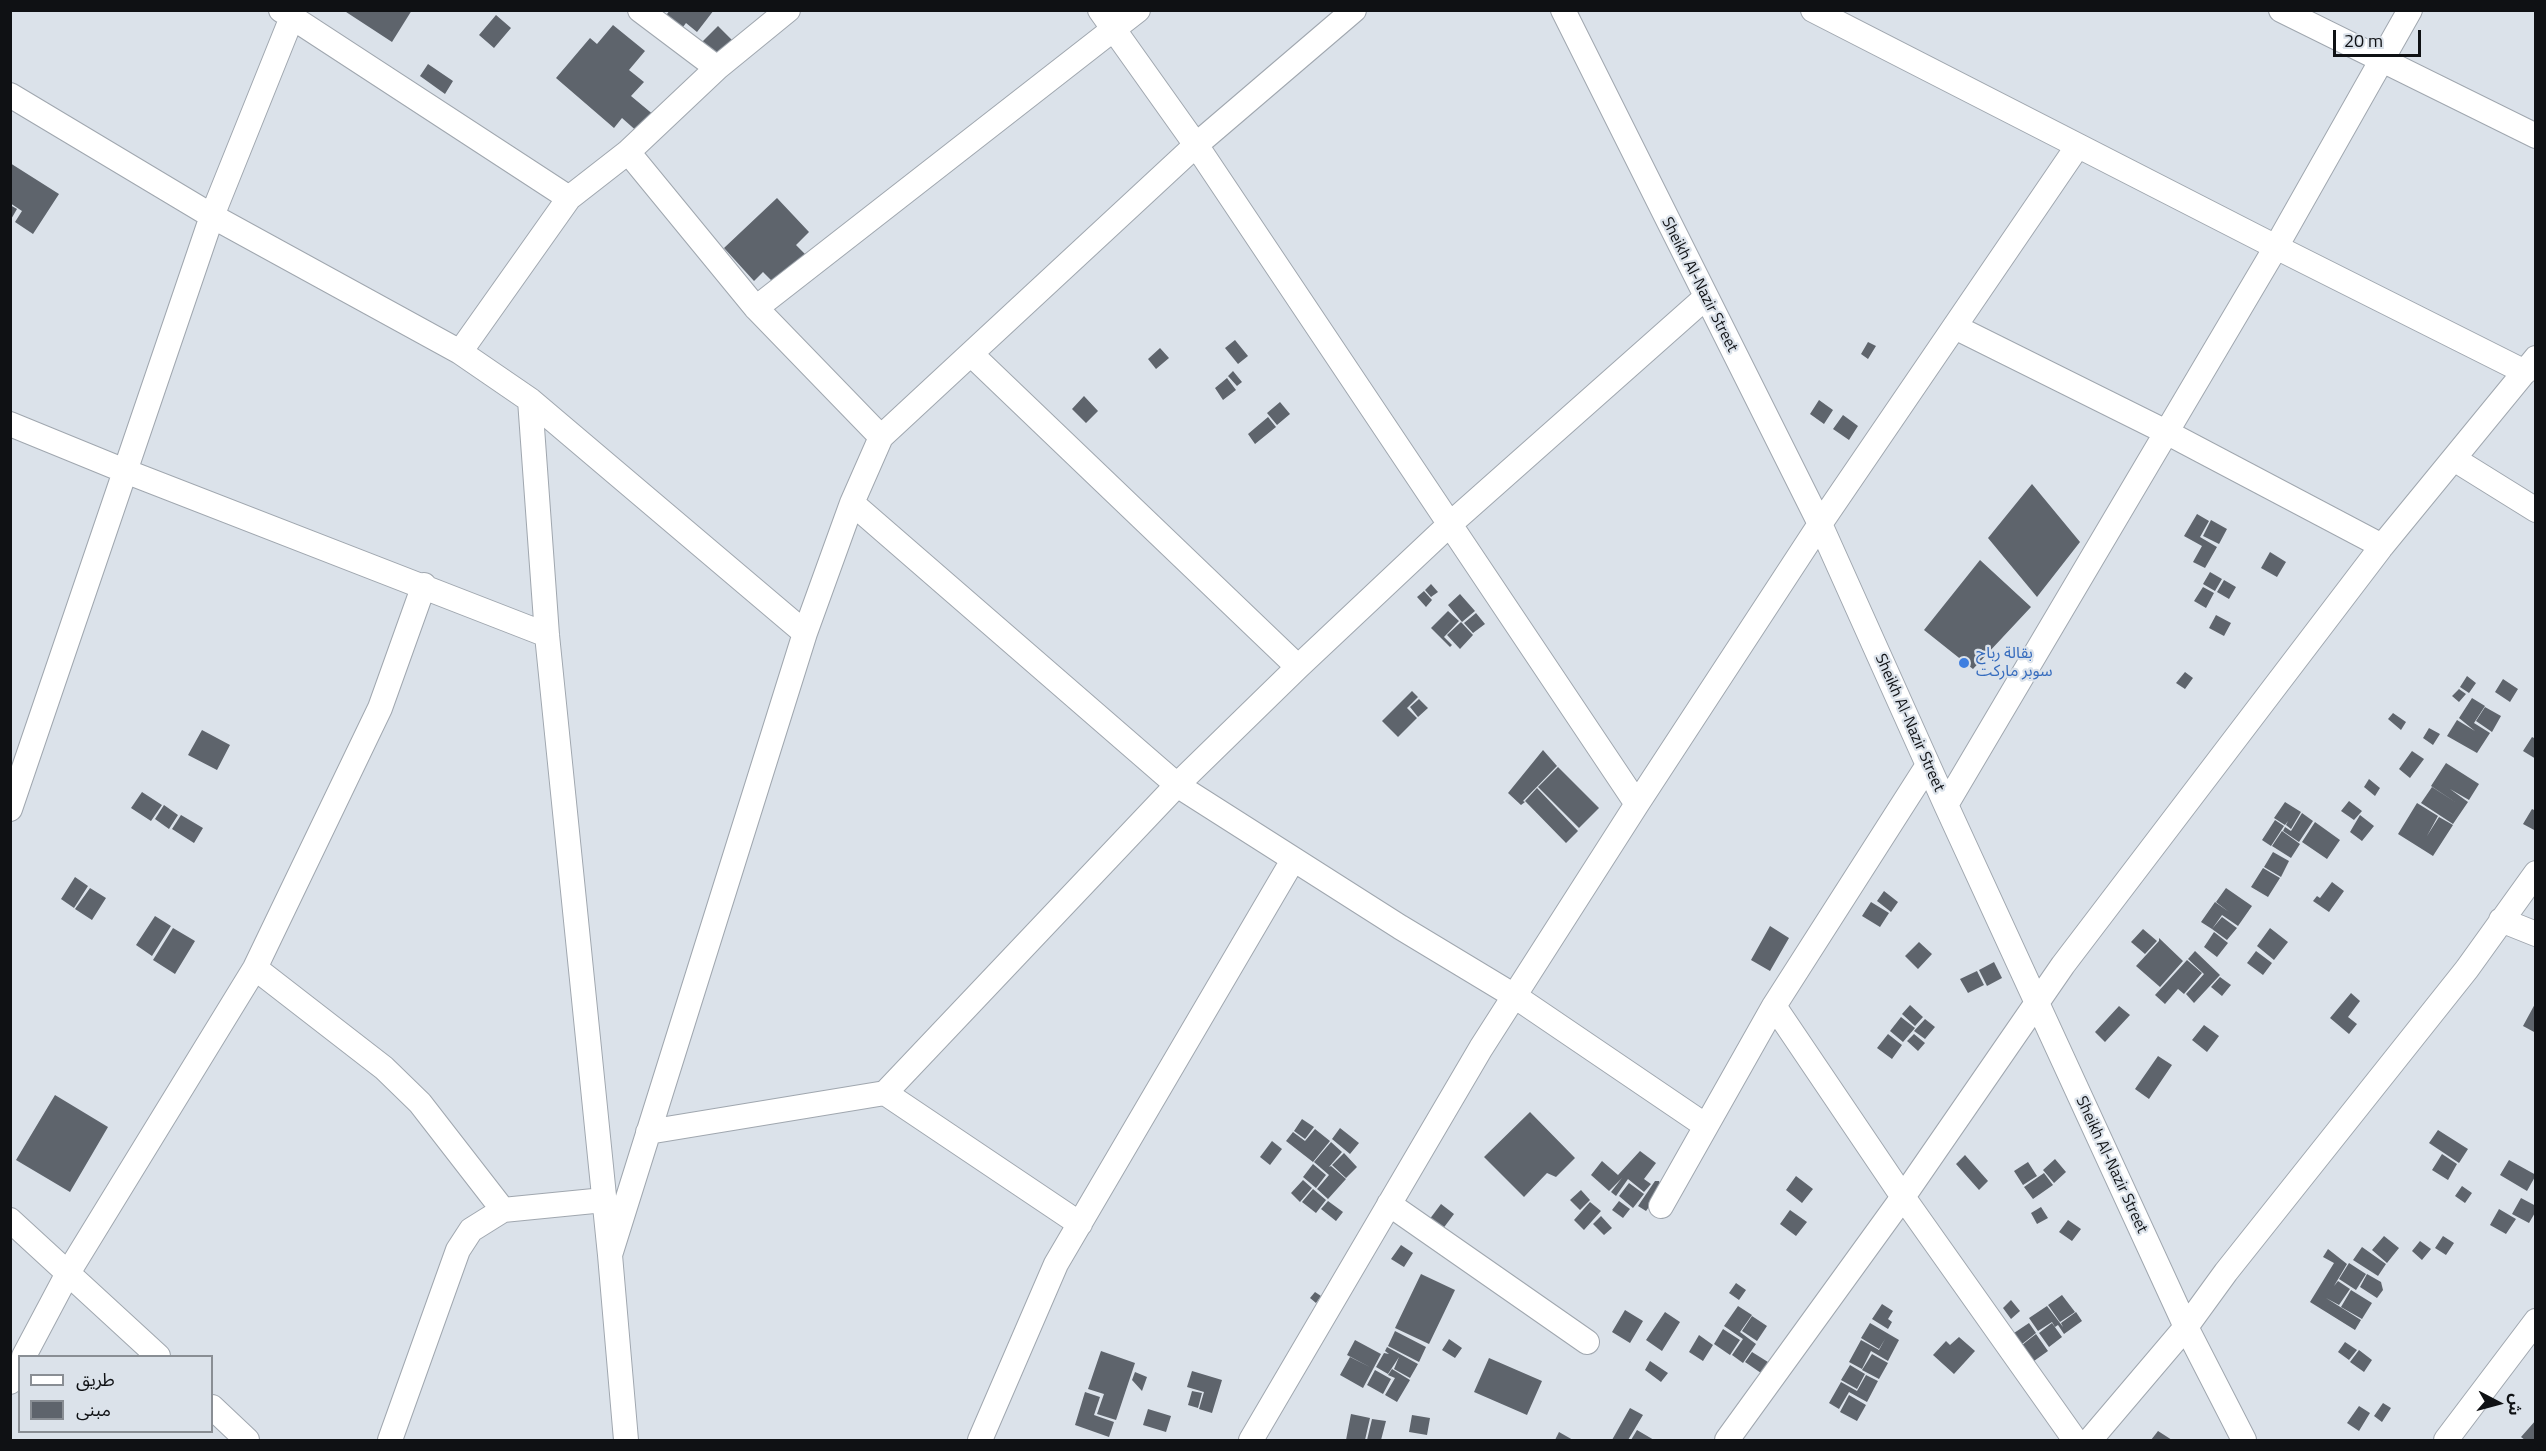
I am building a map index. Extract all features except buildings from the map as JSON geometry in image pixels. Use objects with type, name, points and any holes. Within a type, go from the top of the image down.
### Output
[{"type":"street","points":[[640,10],[717,68]]},
{"type":"street","points":[[460,352],[568,198],[628,152],[717,68],[788,10]]},
{"type":"street","points":[[756,308],[1107,20],[1138,10]]},
{"type":"street","points":[[610,1255],[805,633],[852,503],[881,437],[1196,145],[1354,10]]},
{"type":"street","name":"Sheikh Al-Nazir Street","points":[[1563,10],[1820,524],[1946,805],[2186,1327],[2244,1440]]},
{"type":"street","points":[[1727,1440],[1903,1197],[2070,956],[2382,546],[2530,365],[2276,248],[1813,10]]},
{"type":"street","points":[[2282,10],[2535,136]]},
{"type":"street","points":[[1946,805],[2276,248],[2410,10]]},
{"type":"street","points":[[10,809],[212,216],[287,14],[568,198]]},
{"type":"street","points":[[1107,20],[1196,145],[1636,804]]},
{"type":"street","points":[[10,95],[212,216],[460,352],[530,400],[805,633]]},
{"type":"street","points":[[1251,1440],[1481,1048],[1516,997],[1636,804],[1820,524],[2078,147]]},
{"type":"street","points":[[628,152],[756,308],[881,437]]},
{"type":"street","points":[[648,1132],[885,1094],[1178,785],[1298,667],[1449,525],[1705,298]]},
{"type":"street","points":[[1955,327],[2166,432],[2382,546]]},
{"type":"street","points":[[971,354],[1298,667]]},
{"type":"street","points":[[530,400],[547,635],[610,1255],[626,1440]]},
{"type":"street","points":[[10,424],[547,635]]},
{"type":"street","points":[[2454,459],[2535,510]]},
{"type":"street","points":[[852,503],[1178,785],[1293,860],[1516,997],[1706,1126]]},
{"type":"street","points":[[25,1355],[68,1273],[255,968],[381,708],[424,585]]},
{"type":"street","points":[[1661,1206],[1774,1006],[1928,765]]},
{"type":"street","points":[[980,1440],[1056,1264],[1293,860]]},
{"type":"street","points":[[2090,1440],[2186,1327],[2226,1272],[2466,969],[2535,873]]},
{"type":"street","points":[[2502,920],[2535,934]]},
{"type":"street","points":[[255,968],[399,1082],[420,1103],[503,1210]]},
{"type":"street","points":[[1774,1006],[1903,1197],[2074,1440]]},
{"type":"street","points":[[885,1094],[1080,1224]]},
{"type":"street","points":[[390,1440],[458,1250],[471,1230],[503,1210],[604,1200]]},
{"type":"street","points":[[1389,1204],[1587,1342]]},
{"type":"street","points":[[10,1220],[157,1355]]},
{"type":"street","points":[[2446,1440],[2535,1322]]},
{"type":"street","points":[[10,1382],[18,1368]]},
{"type":"street","points":[[213,1408],[247,1440]]},
{"type":"place","name":"بقالة رباح سوبر ماركت","points":[[1964,663]]}]
